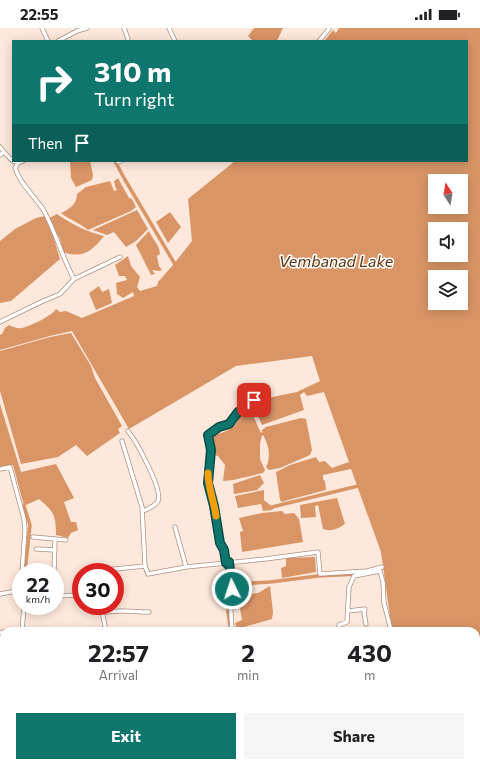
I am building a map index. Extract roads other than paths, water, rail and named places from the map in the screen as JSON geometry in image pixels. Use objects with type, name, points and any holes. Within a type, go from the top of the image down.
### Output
[{"type":"street","points":[[42,28],[48,40]]},
{"type":"street","points":[[60,40],[77,31],[87,28]]},
{"type":"street","points":[[124,28],[128,40]]},
{"type":"street","points":[[169,28],[175,40]]},
{"type":"street","points":[[320,40],[330,29]]},
{"type":"street","points":[[0,147],[12,161]]},
{"type":"street","points":[[0,155],[4,152]]},
{"type":"street","points":[[13,162],[18,162],[15,168],[17,175],[26,188],[35,196],[45,213],[74,279]]},
{"type":"street","points":[[0,322],[60,294],[74,279],[120,257]]},
{"type":"street","points":[[232,627],[230,596],[232,587],[228,562],[220,543],[214,506],[208,483],[211,450],[208,435],[219,427],[229,424],[238,412],[250,406],[254,400]]},
{"type":"street","points":[[128,431],[133,437],[153,476],[158,498],[156,505],[143,512]]},
{"type":"street","points":[[122,441],[143,512],[145,566],[148,574],[186,566],[318,552],[320,574],[367,571],[382,567]]},
{"type":"street","points":[[0,469],[10,467],[24,519],[25,530],[23,563]]},
{"type":"street","points":[[175,527],[186,566]]},
{"type":"street","points":[[33,537],[66,540]]},
{"type":"street","points":[[54,563],[55,539]]},
{"type":"street","points":[[36,549],[55,550]]},
{"type":"street","points":[[124,568],[145,566]]},
{"type":"street","points":[[350,572],[351,582]]},
{"type":"street","points":[[340,627],[340,623],[347,622],[349,587],[354,576],[381,572],[384,603],[390,627]]},
{"type":"street","points":[[0,594],[12,592]]},
{"type":"street","points":[[348,611],[365,609],[364,613],[366,624]]},
{"type":"street","points":[[124,611],[149,612]]},
{"type":"street","points":[[21,627],[23,615]]},
{"type":"street","points":[[102,615],[105,626]]},
{"type":"water","points":[[254,28],[283,28],[277,40],[252,40],[248,36]]},
{"type":"water","name":"Vembanad Lake","points":[[339,28],[480,28],[480,627],[391,627],[381,552],[351,469],[323,475],[326,490],[282,502],[280,500],[276,472],[290,465],[316,457],[319,462],[325,461],[332,468],[349,462],[324,392],[307,396],[304,392],[300,395],[304,410],[262,425],[258,416],[258,400],[297,392],[320,381],[312,356],[236,366],[129,429],[72,331],[0,350],[0,335],[9,325],[16,328],[26,327],[46,318],[56,309],[60,312],[66,311],[82,318],[134,296],[133,292],[123,298],[117,294],[116,283],[127,280],[125,276],[119,276],[115,265],[128,256],[131,266],[140,277],[137,287],[140,291],[157,286],[158,282],[192,241],[188,199],[234,162],[468,162],[468,40],[325,40],[333,30],[336,33]]},
{"type":"water","points":[[70,162],[90,162],[93,175],[92,180],[76,187],[71,178]]},
{"type":"water","points":[[118,178],[129,198],[132,199],[136,207],[131,211],[88,230],[61,213],[72,206],[76,201],[77,194],[86,187],[110,181],[114,191],[117,190],[114,181]]},
{"type":"water","points":[[137,210],[148,229],[136,241],[126,247],[114,232],[107,235],[93,230]]},
{"type":"water","points":[[170,212],[181,227],[168,243],[156,222]]},
{"type":"water","points":[[57,214],[79,227],[104,236],[91,250],[82,254],[76,255],[63,252],[60,239],[49,218]]},
{"type":"water","points":[[45,216],[60,259],[11,301],[0,303],[0,241],[15,229],[36,218]]},
{"type":"water","points":[[149,231],[159,248],[160,254],[157,256],[159,266],[162,270],[152,270],[155,274],[151,275],[136,245]]},
{"type":"water","points":[[99,286],[102,292],[109,289],[112,303],[96,310],[89,293]]},
{"type":"water","points":[[71,333],[91,366],[95,378],[122,426],[118,429],[120,433],[87,456],[76,445],[58,457],[21,464],[0,391],[0,351],[50,337]]},
{"type":"water","points":[[0,404],[21,472],[56,464],[74,498],[64,502],[71,522],[76,522],[78,530],[71,533],[68,538],[56,535],[55,518],[48,507],[39,499],[24,506],[13,465],[0,467]]},
{"type":"water","points":[[252,413],[261,433],[266,427],[301,418],[306,419],[312,450],[310,455],[280,468],[269,470],[266,467],[268,463],[269,451],[263,435],[260,443],[260,459],[265,470],[263,473],[223,481],[225,465],[218,456],[214,455],[213,435],[233,427],[240,416]]},
{"type":"water","points":[[260,475],[264,483],[257,490],[234,494],[233,484]]},
{"type":"water","points":[[264,490],[264,500],[274,508],[272,510],[263,511],[261,504],[238,508],[235,496]]},
{"type":"water","points":[[337,498],[345,524],[340,527],[334,530],[323,529],[318,505],[315,506],[316,517],[301,518],[300,505]]},
{"type":"water","points":[[282,511],[285,514],[294,513],[299,519],[303,542],[242,552],[240,532],[243,531],[239,518],[262,513]]},
{"type":"water","points":[[315,557],[316,572],[282,578],[281,568],[286,566],[286,558]]},
{"type":"water","points":[[270,586],[273,612],[272,619],[244,627],[236,627],[235,623],[242,620],[240,608],[237,606],[236,594],[249,590],[251,594],[258,593]]},
{"type":"waterway","points":[[116,162],[176,266]]},
{"type":"waterway","points":[[272,507],[358,486]]},
{"type":"waterway","points":[[24,506],[30,525],[26,563]]},
{"type":"waterway","points":[[230,627],[228,613],[229,588],[238,588],[253,583],[318,576],[357,574]]}]
